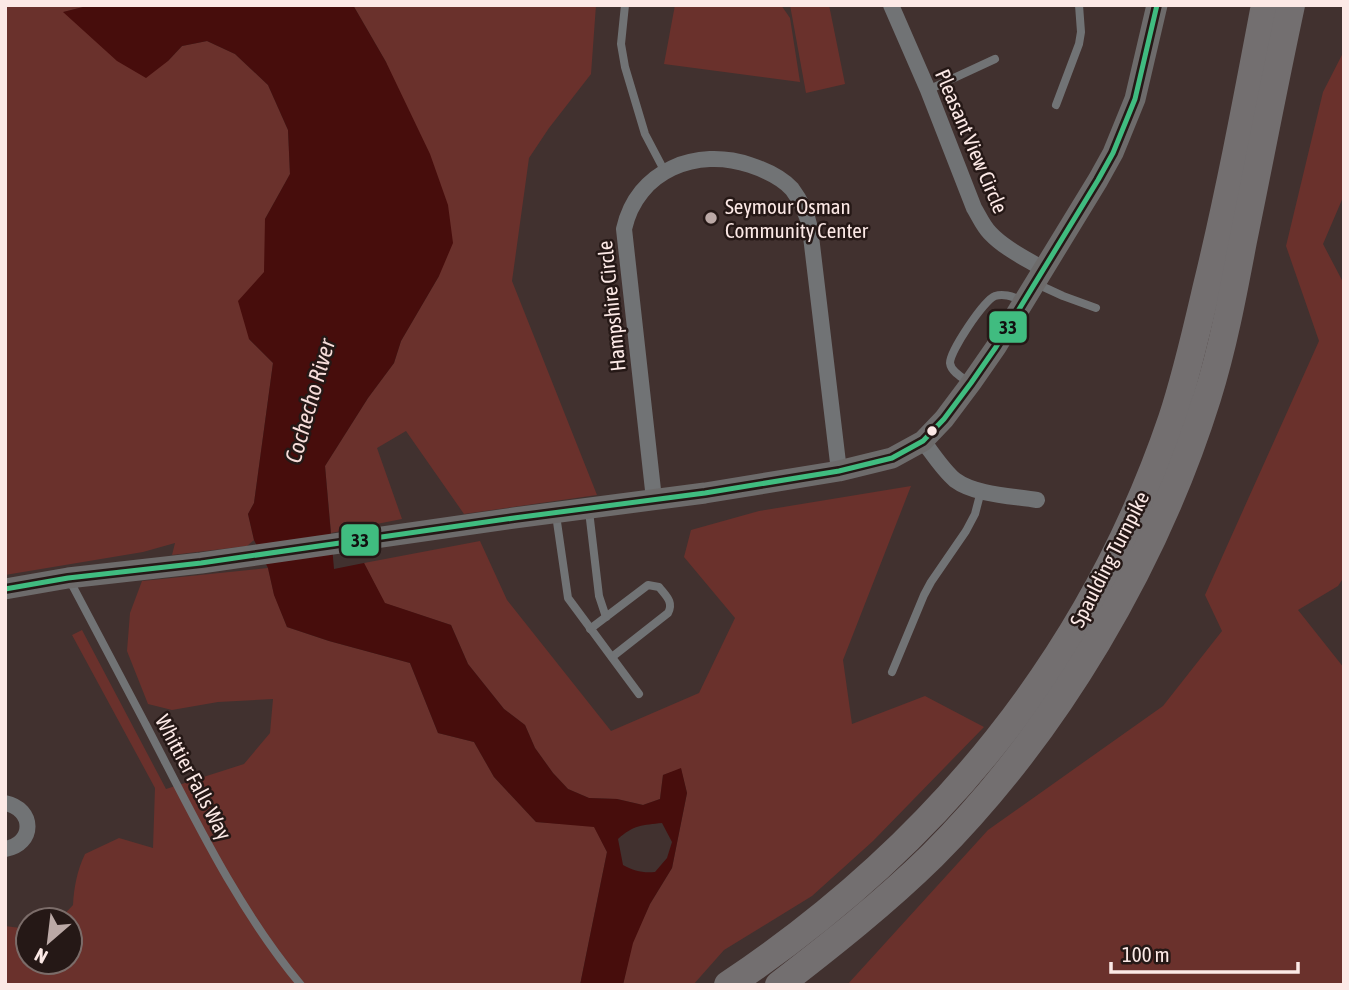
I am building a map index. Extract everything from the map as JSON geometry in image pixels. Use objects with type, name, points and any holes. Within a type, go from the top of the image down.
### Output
[{"type":"highway","name":"Spaulding Turnpike","points":[[728,985],[846,897],[943,804],[1030,698],[1100,583],[1145,491],[1185,374],[1222,220],[1265,5]]},
{"type":"highway","name":"Spaulding Turnpike","points":[[779,985],[882,903],[933,855],[979,806],[1054,708],[1124,593],[1166,511],[1208,395],[1234,287],[1291,5]]},
{"type":"street","name":"Pleasant View Circle","points":[[891,5],[982,222],[999,242],[1039,276]]},
{"type":"street","points":[[5,589],[705,493],[839,471],[892,458],[923,441],[944,419],[971,383],[1083,205],[1113,153],[1135,99],[1157,5]]},
{"type":"street","name":"Hampshire Circle","points":[[654,499],[624,229],[630,208],[645,187],[665,172],[695,160],[726,159],[761,169],[779,178],[790,188],[806,213],[839,471]]},
{"type":"street","points":[[923,441],[956,480],[981,491],[1037,500]]},
{"type":"street","points":[[5,803],[19,808],[24,814],[27,830],[20,843],[5,849]]},
{"type":"lane","points":[[625,5],[621,44],[625,67],[645,134],[665,172]]},
{"type":"lane","points":[[1056,105],[1079,44],[1079,5]]},
{"type":"lane","points":[[928,90],[995,59]]},
{"type":"lane","points":[[1039,276],[1063,296],[1097,308]]},
{"type":"lane","points":[[971,383],[953,370],[950,363],[965,333],[989,298],[999,294],[1024,301]]},
{"type":"lane","points":[[892,673],[924,595],[966,531],[975,514],[981,491]]},
{"type":"lane","points":[[589,508],[600,596],[606,617]]},
{"type":"lane","points":[[556,512],[568,598],[639,694]]},
{"type":"lane","name":"Whittier Falls Way","points":[[68,579],[232,885],[301,985]]},
{"type":"lane","points":[[590,629],[648,585],[659,587],[670,602],[668,613],[612,657]]},
{"type":"shaded area","points":[[5,5],[91,5],[64,12],[168,61],[182,46],[207,41],[235,54],[268,85],[288,130],[290,174],[265,219],[265,272],[249,339],[273,363],[254,503],[248,514],[254,540],[247,546],[172,555],[175,543],[143,552],[5,575]]},
{"type":"shaded area","points":[[353,5],[596,5],[591,74],[529,158],[512,281],[597,495],[464,514],[406,431],[377,448],[402,519],[331,533],[325,466],[368,398],[394,363],[401,341],[439,276],[386,62]]},
{"type":"shaded area","points":[[675,5],[781,5],[790,18],[800,82],[664,64]]},
{"type":"shaded area","points":[[790,5],[829,5],[845,84],[806,93]]},
{"type":"shaded area","points":[[1344,51],[1344,195],[1323,244],[1344,284],[1344,577],[1338,586],[1298,610],[1344,668],[1344,985],[847,985],[988,830],[1163,706],[1222,631],[1205,595],[1319,341],[1286,246],[1323,92]]},
{"type":"shaded area","points":[[911,486],[843,660],[852,724],[925,696],[984,727],[873,841],[812,896],[724,950],[693,985],[623,985],[632,943],[650,904],[672,868],[687,793],[681,769],[663,775],[660,799],[643,805],[617,799],[589,798],[568,789],[535,748],[525,725],[504,709],[468,664],[451,625],[384,603],[364,563],[480,541],[507,600],[611,731],[699,693],[735,618],[684,557],[691,530],[759,511]]},
{"type":"shaded area","points":[[268,568],[274,594],[287,627],[410,663],[438,733],[474,742],[494,777],[536,822],[594,826],[607,852],[580,985],[5,985],[5,926],[14,927],[14,976],[84,976],[84,906],[72,906],[76,879],[85,854],[119,838],[153,848],[155,788],[72,635],[82,630],[166,789],[244,764],[270,733],[273,699],[218,702],[172,710],[148,704],[127,651],[130,613],[142,581]]},
{"type":"water","name":"Cochecho River","points":[[91,5],[353,5],[386,62],[430,154],[448,205],[453,243],[439,276],[401,341],[394,363],[368,398],[325,466],[334,569],[364,563],[385,603],[451,625],[468,664],[504,709],[525,725],[535,748],[568,789],[589,798],[617,799],[643,805],[660,799],[663,775],[681,768],[687,793],[672,868],[650,904],[633,943],[623,985],[580,985],[607,852],[594,827],[536,822],[494,777],[474,742],[438,733],[410,663],[287,627],[274,595],[268,568],[254,540],[248,514],[254,503],[273,363],[249,339],[238,301],[264,272],[265,219],[290,174],[288,130],[268,85],[235,54],[207,41],[182,46],[146,78],[117,61],[63,12]],"holes":[[[662,823],[672,842],[667,858],[655,872],[638,871],[623,865],[618,839],[634,828]]]},
{"type":"transit line","name":"33","points":[[5,589],[68,578],[201,563],[705,493],[839,471],[892,458],[923,441],[944,419],[971,383],[996,347],[1098,180],[1113,153],[1135,99],[1157,5]]},
{"type":"place","name":"Seymour Osman Community Center","points":[[711,218]]}]
